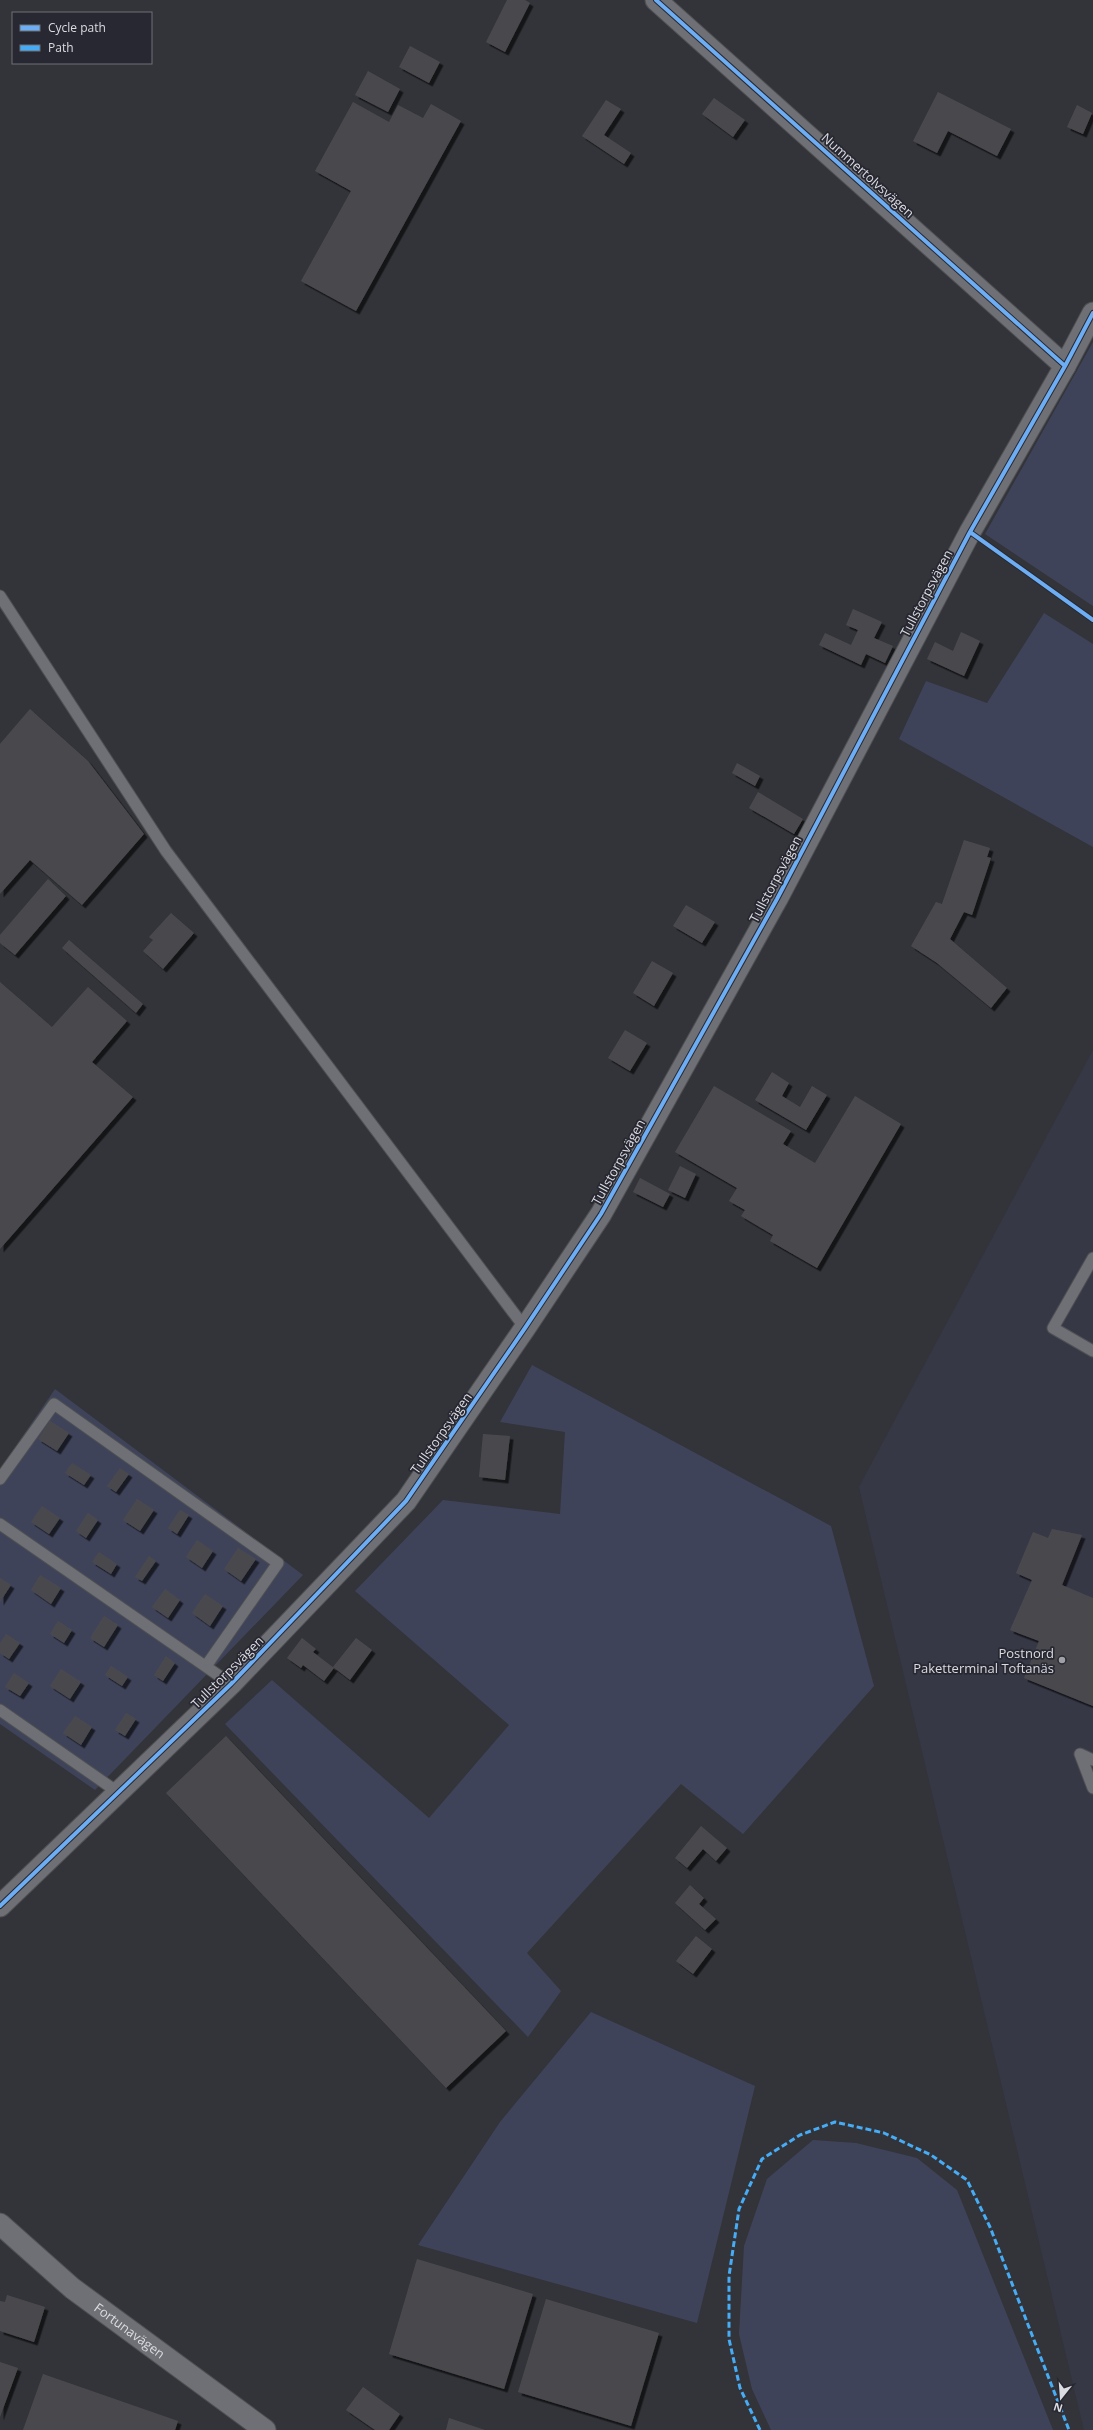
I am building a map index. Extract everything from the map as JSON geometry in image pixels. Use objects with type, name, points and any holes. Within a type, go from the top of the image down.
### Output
[{"type":"street","name":"Nummertolvsvägen","points":[[656,0],[1065,366]]},
{"type":"street","name":"Tullstorpsvägen","points":[[0,1906],[119,1793],[230,1684],[406,1501],[525,1328],[608,1200],[777,899],[970,532],[1065,366],[1093,313]]},
{"type":"street","name":"Fortunavägen","points":[[0,2224],[72,2288],[265,2430]]},
{"type":"lane","points":[[0,596],[166,851],[525,1328]]},
{"type":"lane","points":[[1093,1258],[1053,1328],[1093,1351]]},
{"type":"lane","points":[[0,1479],[54,1404],[278,1563],[206,1666]]},
{"type":"lane","points":[[0,1524],[230,1684]]},
{"type":"lane","points":[[0,1710],[119,1793]]},
{"type":"lane","points":[[1093,1760],[1080,1754],[1093,1788]]},
{"type":"shaded area","points":[[1093,342],[1093,606],[985,534]]},
{"type":"shaded area","points":[[1044,613],[1093,644],[1093,847],[899,739],[926,681],[987,703]]},
{"type":"shaded area","points":[[1093,1050],[1093,2430],[1084,2430],[859,1487]]},
{"type":"shaded area","points":[[532,1365],[831,1526],[874,1686],[743,1834],[681,1784],[527,1953],[561,1991],[528,2037],[225,1724],[272,1680],[429,1818],[509,1725],[355,1591],[443,1500],[560,1514],[565,1432],[500,1422]]},
{"type":"shaded area","points":[[55,1389],[303,1575],[95,1790],[0,1724],[0,1469]]},
{"type":"shaded area","points":[[591,2012],[755,2086],[697,2323],[418,2245],[500,2122]]},
{"type":"shaded area","points":[[813,2140],[856,2143],[917,2158],[957,2190],[1053,2430],[771,2430],[752,2389],[739,2334],[744,2246],[767,2179]]},
{"type":"building","points":[[507,0],[525,0],[530,3],[505,52],[486,42]]},
{"type":"building","points":[[410,46],[440,62],[429,83],[399,67]]},
{"type":"building","points":[[368,71],[400,89],[388,112],[355,95]]},
{"type":"building","points":[[938,92],[1011,129],[997,156],[948,131],[937,153],[913,141]]},
{"type":"building","points":[[714,98],[745,120],[733,137],[702,114]]},
{"type":"building","points":[[606,100],[621,109],[604,135],[631,153],[624,164],[582,136]]},
{"type":"building","points":[[353,102],[389,122],[398,105],[423,118],[431,104],[461,121],[356,311],[301,281],[351,191],[315,171]]},
{"type":"building","points":[[1077,105],[1092,113],[1083,134],[1067,127]]},
{"type":"building","points":[[853,609],[882,622],[874,638],[893,646],[885,663],[866,654],[861,665],[819,645],[825,633],[851,645],[858,630],[846,625]]},
{"type":"building","points":[[961,632],[980,641],[964,676],[927,659],[935,642],[953,651]]},
{"type":"building","points":[[30,709],[88,761],[144,834],[82,905],[30,860],[0,894],[0,744]]},
{"type":"building","points":[[737,763],[760,776],[755,786],[732,773]]},
{"type":"building","points":[[758,792],[803,819],[794,834],[749,808]]},
{"type":"building","points":[[964,840],[990,848],[987,857],[991,858],[972,915],[964,912],[950,939],[1007,988],[991,1008],[937,963],[911,946],[936,902],[942,904]]},
{"type":"building","points":[[48,879],[66,896],[15,955],[0,943],[0,935]]},
{"type":"building","points":[[686,905],[715,922],[702,943],[673,926]]},
{"type":"building","points":[[171,913],[194,933],[163,969],[143,951],[153,940],[149,937]]},
{"type":"building","points":[[69,940],[143,1004],[136,1013],[62,948]]},
{"type":"building","points":[[652,961],[673,973],[654,1006],[633,993]]},
{"type":"building","points":[[0,982],[52,1027],[88,987],[127,1021],[92,1062],[133,1097],[0,1249]]},
{"type":"building","points":[[625,1030],[647,1043],[630,1071],[608,1058]]},
{"type":"building","points":[[772,1072],[789,1083],[782,1096],[800,1107],[812,1086],[827,1095],[806,1130],[755,1100]]},
{"type":"building","points":[[714,1086],[791,1131],[783,1144],[815,1163],[855,1096],[901,1124],[817,1268],[770,1241],[773,1235],[741,1216],[745,1210],[729,1201],[737,1188],[675,1152]]},
{"type":"building","points":[[680,1166],[696,1174],[685,1198],[668,1190]]},
{"type":"building","points":[[640,1178],[670,1194],[663,1207],[633,1192]]},
{"type":"building","points":[[50,1421],[69,1433],[57,1451],[38,1439]]},
{"type":"building","points":[[483,1434],[510,1436],[505,1480],[479,1477]]},
{"type":"building","points":[[72,1463],[91,1475],[84,1485],[65,1473]]},
{"type":"building","points":[[120,1468],[129,1474],[116,1492],[107,1486]]},
{"type":"building","points":[[137,1499],[154,1510],[140,1531],[123,1520]]},
{"type":"building","points":[[42,1506],[60,1518],[49,1534],[31,1522]]},
{"type":"building","points":[[180,1510],[189,1515],[177,1534],[168,1528]]},
{"type":"building","points":[[88,1513],[98,1520],[86,1538],[76,1531]]},
{"type":"building","points":[[1052,1529],[1082,1535],[1062,1585],[1093,1598],[1093,1706],[1024,1678],[1039,1641],[1010,1630],[1032,1580],[1016,1573],[1033,1532],[1048,1538]]},
{"type":"building","points":[[197,1540],[213,1551],[202,1568],[186,1557]]},
{"type":"building","points":[[238,1548],[256,1559],[241,1581],[224,1569]]},
{"type":"building","points":[[99,1552],[117,1564],[111,1574],[92,1562]]},
{"type":"building","points":[[149,1556],[156,1561],[142,1581],[135,1577]]},
{"type":"building","points":[[40,1575],[61,1588],[51,1604],[31,1590]]},
{"type":"building","points":[[0,1578],[11,1585],[0,1602]]},
{"type":"building","points":[[165,1589],[180,1600],[168,1618],[152,1607]]},
{"type":"building","points":[[205,1594],[223,1606],[210,1626],[192,1613]]},
{"type":"building","points":[[104,1616],[118,1625],[104,1647],[90,1638]]},
{"type":"building","points":[[58,1621],[72,1630],[64,1643],[50,1634]]},
{"type":"building","points":[[6,1634],[20,1643],[9,1659],[0,1653],[0,1643]]},
{"type":"building","points":[[302,1638],[316,1649],[313,1652],[334,1668],[324,1681],[303,1665],[301,1668],[287,1658]]},
{"type":"building","points":[[356,1638],[372,1650],[350,1680],[333,1667]]},
{"type":"building","points":[[166,1656],[175,1663],[163,1681],[154,1675]]},
{"type":"building","points":[[111,1666],[128,1677],[122,1686],[105,1675]]},
{"type":"building","points":[[61,1669],[81,1682],[70,1699],[50,1686]]},
{"type":"building","points":[[14,1673],[29,1683],[20,1696],[5,1687]]},
{"type":"building","points":[[126,1713],[136,1719],[125,1736],[115,1730]]},
{"type":"building","points":[[75,1716],[92,1727],[81,1745],[63,1733]]},
{"type":"building","points":[[226,1736],[506,2031],[446,2088],[166,1793]]},
{"type":"building","points":[[701,1826],[727,1848],[716,1861],[703,1849],[687,1868],[675,1858]]},
{"type":"building","points":[[690,1885],[704,1898],[699,1904],[716,1919],[705,1930],[675,1903]]},
{"type":"building","points":[[696,1936],[712,1949],[693,1974],[676,1961]]},
{"type":"building","points":[[417,2259],[533,2294],[504,2389],[389,2354]]},
{"type":"building","points":[[7,2295],[45,2307],[34,2342],[0,2331],[0,2301],[5,2302]]},
{"type":"building","points":[[546,2299],[659,2333],[631,2426],[518,2392]]},
{"type":"building","points":[[0,2362],[18,2368],[0,2417]]},
{"type":"building","points":[[43,2374],[178,2421],[175,2430],[23,2430]]},
{"type":"building","points":[[363,2387],[400,2414],[389,2430],[375,2430],[346,2410]]},
{"type":"building","points":[[449,2418],[485,2430],[446,2430]]},
{"type":"marked path","points":[[760,2430],[740,2388],[729,2339],[729,2276],[739,2209],[762,2159],[800,2135],[835,2122],[884,2133],[931,2155],[967,2180],[990,2227],[1069,2430]]},
{"type":"cycle path","points":[[656,0],[1065,366]]},
{"type":"cycle path","points":[[0,1906],[231,1684],[406,1501],[525,1328],[601,1214],[777,899],[970,532],[1065,366],[1093,313]]},
{"type":"cycle path","points":[[970,532],[1093,620]]},
{"type":"place","name":"Postnord Paketterminal Toftanäs","points":[[1062,1660]]}]
